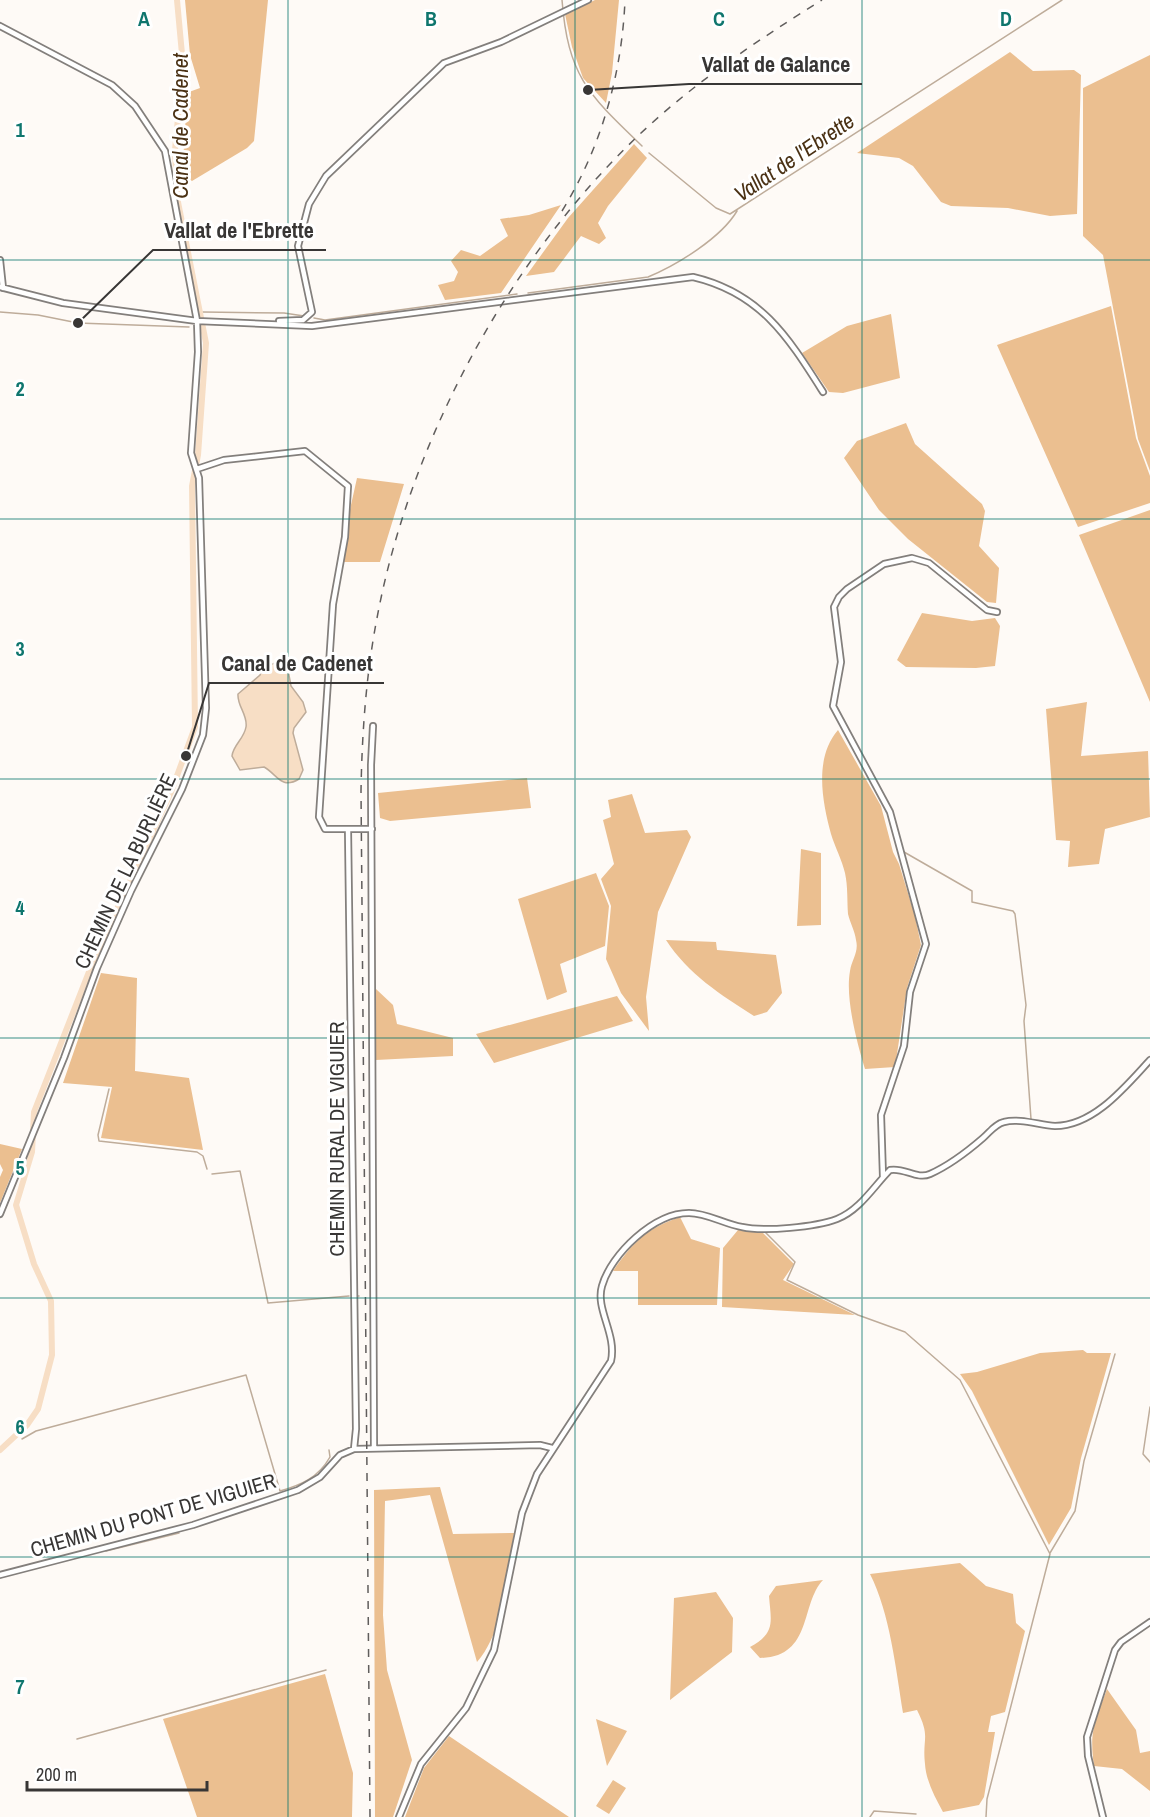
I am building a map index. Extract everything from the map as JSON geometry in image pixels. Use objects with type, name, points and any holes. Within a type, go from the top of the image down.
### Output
[{"type":"street","points":[[267,323],[303,320],[312,312],[298,246],[309,204],[326,176],[444,63],[501,42],[588,0]]},
{"type":"street","name":"CHEMIN DE LA BURLIÈRE","points":[[0,26],[101,77],[124,94],[161,143],[169,164],[183,256],[199,321],[191,453],[197,468],[206,708],[203,735],[182,789],[131,891],[97,968],[0,1214]]},
{"type":"street","points":[[0,260],[1,288],[63,303],[199,321],[312,326],[693,276],[741,297],[772,319],[824,392]]},
{"type":"street","points":[[197,468],[224,460],[305,451],[348,486],[345,537],[333,604],[319,817],[325,829],[372,829]]},
{"type":"street","points":[[883,1177],[881,1115],[899,1065],[910,992],[926,944],[890,812],[833,706],[841,662],[834,607],[847,589],[884,564],[912,558],[929,563],[987,610],[997,612]]},
{"type":"street","points":[[373,726],[374,1448]]},
{"type":"street","name":"CHEMIN RURAL DE VIGUIER","points":[[348,829],[356,1429],[354,1449]]},
{"type":"street","points":[[399,1817],[421,1764],[466,1708],[494,1650],[522,1513],[537,1474],[611,1361],[613,1345],[600,1292],[606,1276],[627,1246],[657,1223],[683,1214],[701,1215],[753,1229],[825,1222],[846,1214],[869,1195],[890,1170],[896,1168],[919,1175],[931,1174],[1006,1121],[1053,1126],[1085,1117],[1123,1089],[1150,1060]]},
{"type":"street","points":[[354,1449],[540,1444],[552,1449]]},
{"type":"street","name":"CHEMIN DU PONT DE VIGUIER","points":[[0,1575],[193,1525],[298,1490],[320,1477],[340,1455],[354,1449]]},
{"type":"street","points":[[1103,1817],[1088,1756],[1088,1730],[1114,1650],[1121,1642],[1150,1622]]},
{"type":"shaded area","points":[[185,0],[268,0],[254,141],[247,148],[192,181],[187,175],[185,166],[185,126],[189,92],[200,88],[190,55]]},
{"type":"shaded area","points":[[595,0],[619,0],[612,73],[606,103],[583,78],[572,47],[565,14]]},
{"type":"shaded area","points":[[1010,52],[1033,71],[1074,70],[1081,75],[1077,214],[1050,216],[1008,208],[951,206],[941,202],[913,166],[899,158],[857,153]]},
{"type":"shaded area","points":[[1150,55],[1150,471],[1138,439],[1103,255],[1083,236],[1083,88]]},
{"type":"shaded area","points":[[634,144],[647,158],[608,206],[598,223],[606,238],[599,244],[581,236],[554,272],[526,276],[568,218]]},
{"type":"shaded area","points":[[561,205],[501,293],[445,300],[438,285],[454,281],[458,272],[451,261],[461,250],[480,256],[508,236],[500,219],[529,215]]},
{"type":"shaded area","points":[[1111,306],[1136,438],[1150,476],[1150,503],[1078,527],[997,345]]},
{"type":"shaded area","points":[[891,314],[900,378],[843,393],[829,392],[802,353],[847,326]]},
{"type":"shaded area","points":[[906,423],[915,444],[982,504],[985,511],[979,546],[999,568],[996,603],[987,602],[908,539],[879,510],[844,458],[857,441]]},
{"type":"shaded area","points":[[357,478],[404,484],[380,562],[343,562],[349,514]]},
{"type":"shaded area","points":[[1150,510],[1150,702],[1079,535]]},
{"type":"shaded area","points":[[922,613],[972,621],[995,618],[1000,626],[995,666],[906,667],[897,660]]},
{"type":"shaded area","points":[[277,662],[288,670],[291,686],[303,702],[306,712],[293,733],[303,770],[299,779],[288,783],[280,780],[264,767],[240,770],[232,756],[246,727],[238,694],[260,675],[263,668]]},
{"type":"shaded area","points":[[1087,702],[1081,756],[1148,751],[1150,817],[1105,829],[1099,864],[1068,867],[1070,841],[1056,840],[1046,709]]},
{"type":"shaded area","points":[[838,730],[881,806],[893,852],[915,916],[921,945],[907,988],[895,1067],[865,1069],[853,1020],[849,982],[857,944],[848,914],[845,873],[831,834],[822,780],[826,753],[830,741]]},
{"type":"shaded area","points":[[527,778],[531,808],[390,821],[380,818],[378,793]]},
{"type":"shaded area","points":[[632,794],[645,833],[687,830],[691,837],[658,912],[646,997],[649,1031],[621,993],[606,959],[611,906],[601,879],[614,864],[603,820],[611,817],[608,800]]},
{"type":"shaded area","points":[[801,849],[821,853],[821,925],[797,926]]},
{"type":"shaded area","points":[[596,873],[609,906],[605,946],[560,964],[567,992],[547,1000],[518,899]]},
{"type":"shaded area","points":[[666,940],[716,942],[717,950],[776,955],[782,993],[767,1012],[754,1016],[717,992],[695,973]]},
{"type":"shaded area","points":[[101,973],[137,978],[135,1071],[189,1078],[203,1150],[101,1138],[112,1087],[63,1083]]},
{"type":"shaded area","points":[[376,989],[393,1005],[397,1024],[453,1038],[453,1056],[376,1060]]},
{"type":"shaded area","points":[[617,996],[633,1021],[494,1063],[476,1034]]},
{"type":"shaded area","points":[[0,1144],[22,1149],[0,1203],[0,1177],[3,1170],[0,1164]]},
{"type":"shaded area","points":[[680,1217],[691,1239],[720,1248],[717,1305],[638,1305],[638,1271],[613,1271],[634,1244],[649,1231]]},
{"type":"shaded area","points":[[738,1230],[762,1232],[794,1264],[783,1280],[855,1315],[722,1307],[723,1248]]},
{"type":"shaded area","points":[[1083,1350],[1087,1353],[1111,1353],[1081,1458],[1071,1508],[1049,1545],[972,1391],[960,1374],[977,1372],[1040,1353]]},
{"type":"shaded area","points":[[440,1487],[453,1534],[514,1533],[507,1583],[494,1634],[477,1662],[430,1495],[385,1501],[383,1615],[387,1670],[412,1760],[393,1817],[375,1817],[374,1490]]},
{"type":"shaded area","points":[[960,1563],[986,1586],[1013,1594],[1016,1623],[1025,1631],[1005,1712],[991,1716],[988,1732],[995,1732],[984,1797],[979,1805],[943,1812],[927,1777],[924,1726],[917,1710],[903,1713],[895,1660],[883,1606],[870,1574]]},
{"type":"shaded area","points":[[823,1580],[811,1602],[803,1628],[789,1649],[777,1655],[760,1658],[750,1647],[768,1632],[771,1620],[769,1596],[776,1586]]},
{"type":"shaded area","points":[[716,1592],[733,1618],[732,1652],[670,1700],[674,1598]]},
{"type":"shaded area","points":[[325,1674],[353,1773],[352,1817],[197,1817],[163,1719]]},
{"type":"shaded area","points":[[1107,1689],[1136,1730],[1140,1753],[1150,1751],[1150,1791],[1122,1769],[1094,1766],[1092,1744],[1094,1726]]},
{"type":"shaded area","points":[[596,1719],[627,1731],[607,1766]]},
{"type":"shaded area","points":[[449,1736],[569,1817],[405,1817],[424,1768]]},
{"type":"shaded area","points":[[613,1780],[626,1788],[609,1814],[596,1806]]},
{"type":"waterway","name":"Canal de Cadenet","points":[[0,1450],[27,1425],[38,1409],[52,1355],[51,1301],[34,1264],[16,1205],[32,1152],[34,1112],[94,959],[171,792],[195,727],[192,486],[198,455],[206,343],[177,197],[175,150],[183,65],[177,0]]},
{"type":"waterway","points":[[562,0],[570,48],[584,83],[595,98],[642,146]]},
{"type":"waterway","name":"Vallat de l'Ebrette","points":[[649,153],[716,208],[730,214],[1062,0]]},
{"type":"waterway","name":"Vallat de l'Ebrette","points":[[528,293],[648,277],[697,250],[720,231],[737,211]]},
{"type":"waterway","name":"Vallat de l'Ebrette","points":[[314,318],[325,320],[517,294]]},
{"type":"waterway","name":"Vallat de l'Ebrette","points":[[0,312],[38,315],[78,323],[189,327]]},
{"type":"waterway","name":"Vallat de l'Ebrette","points":[[203,312],[284,313],[304,316]]},
{"type":"waterway","points":[[904,852],[972,891],[972,902],[1013,911],[1015,914],[1026,1005],[1024,1021],[1031,1119]]},
{"type":"waterway","points":[[109,1089],[98,1135],[99,1141],[197,1152],[203,1156],[207,1169]]},
{"type":"waterway","points":[[212,1174],[240,1171],[268,1303],[349,1296]]},
{"type":"waterway","points":[[765,1232],[795,1262],[787,1280],[858,1315],[905,1332],[960,1380],[1050,1554],[987,1799],[986,1817]]},
{"type":"waterway","points":[[1050,1553],[1075,1511],[1084,1461],[1115,1354]]},
{"type":"waterway","points":[[22,1439],[36,1431],[246,1375],[280,1491],[302,1483],[320,1470],[330,1457],[329,1450]]},
{"type":"waterway","points":[[1150,1407],[1143,1454],[1150,1462]]},
{"type":"waterway","points":[[106,1551],[179,1533]]},
{"type":"waterway","points":[[77,1739],[326,1670]]},
{"type":"waterway","points":[[870,1817],[874,1811],[916,1814]]},
{"type":"railway","points":[[562,211],[588,162],[607,110],[619,55],[625,0]]},
{"type":"railway","points":[[370,1817],[361,791],[367,682],[377,618],[392,551],[414,485],[440,420],[472,356],[508,295],[548,237],[592,183],[661,115],[728,62],[822,0]]},
{"type":"place","name":"Vallat de Galance","points":[[588,90]]},
{"type":"place","name":"Vallat de l'Ebrette","points":[[78,323]]},
{"type":"place","name":"Canal de Cadenet","points":[[186,756]]}]
